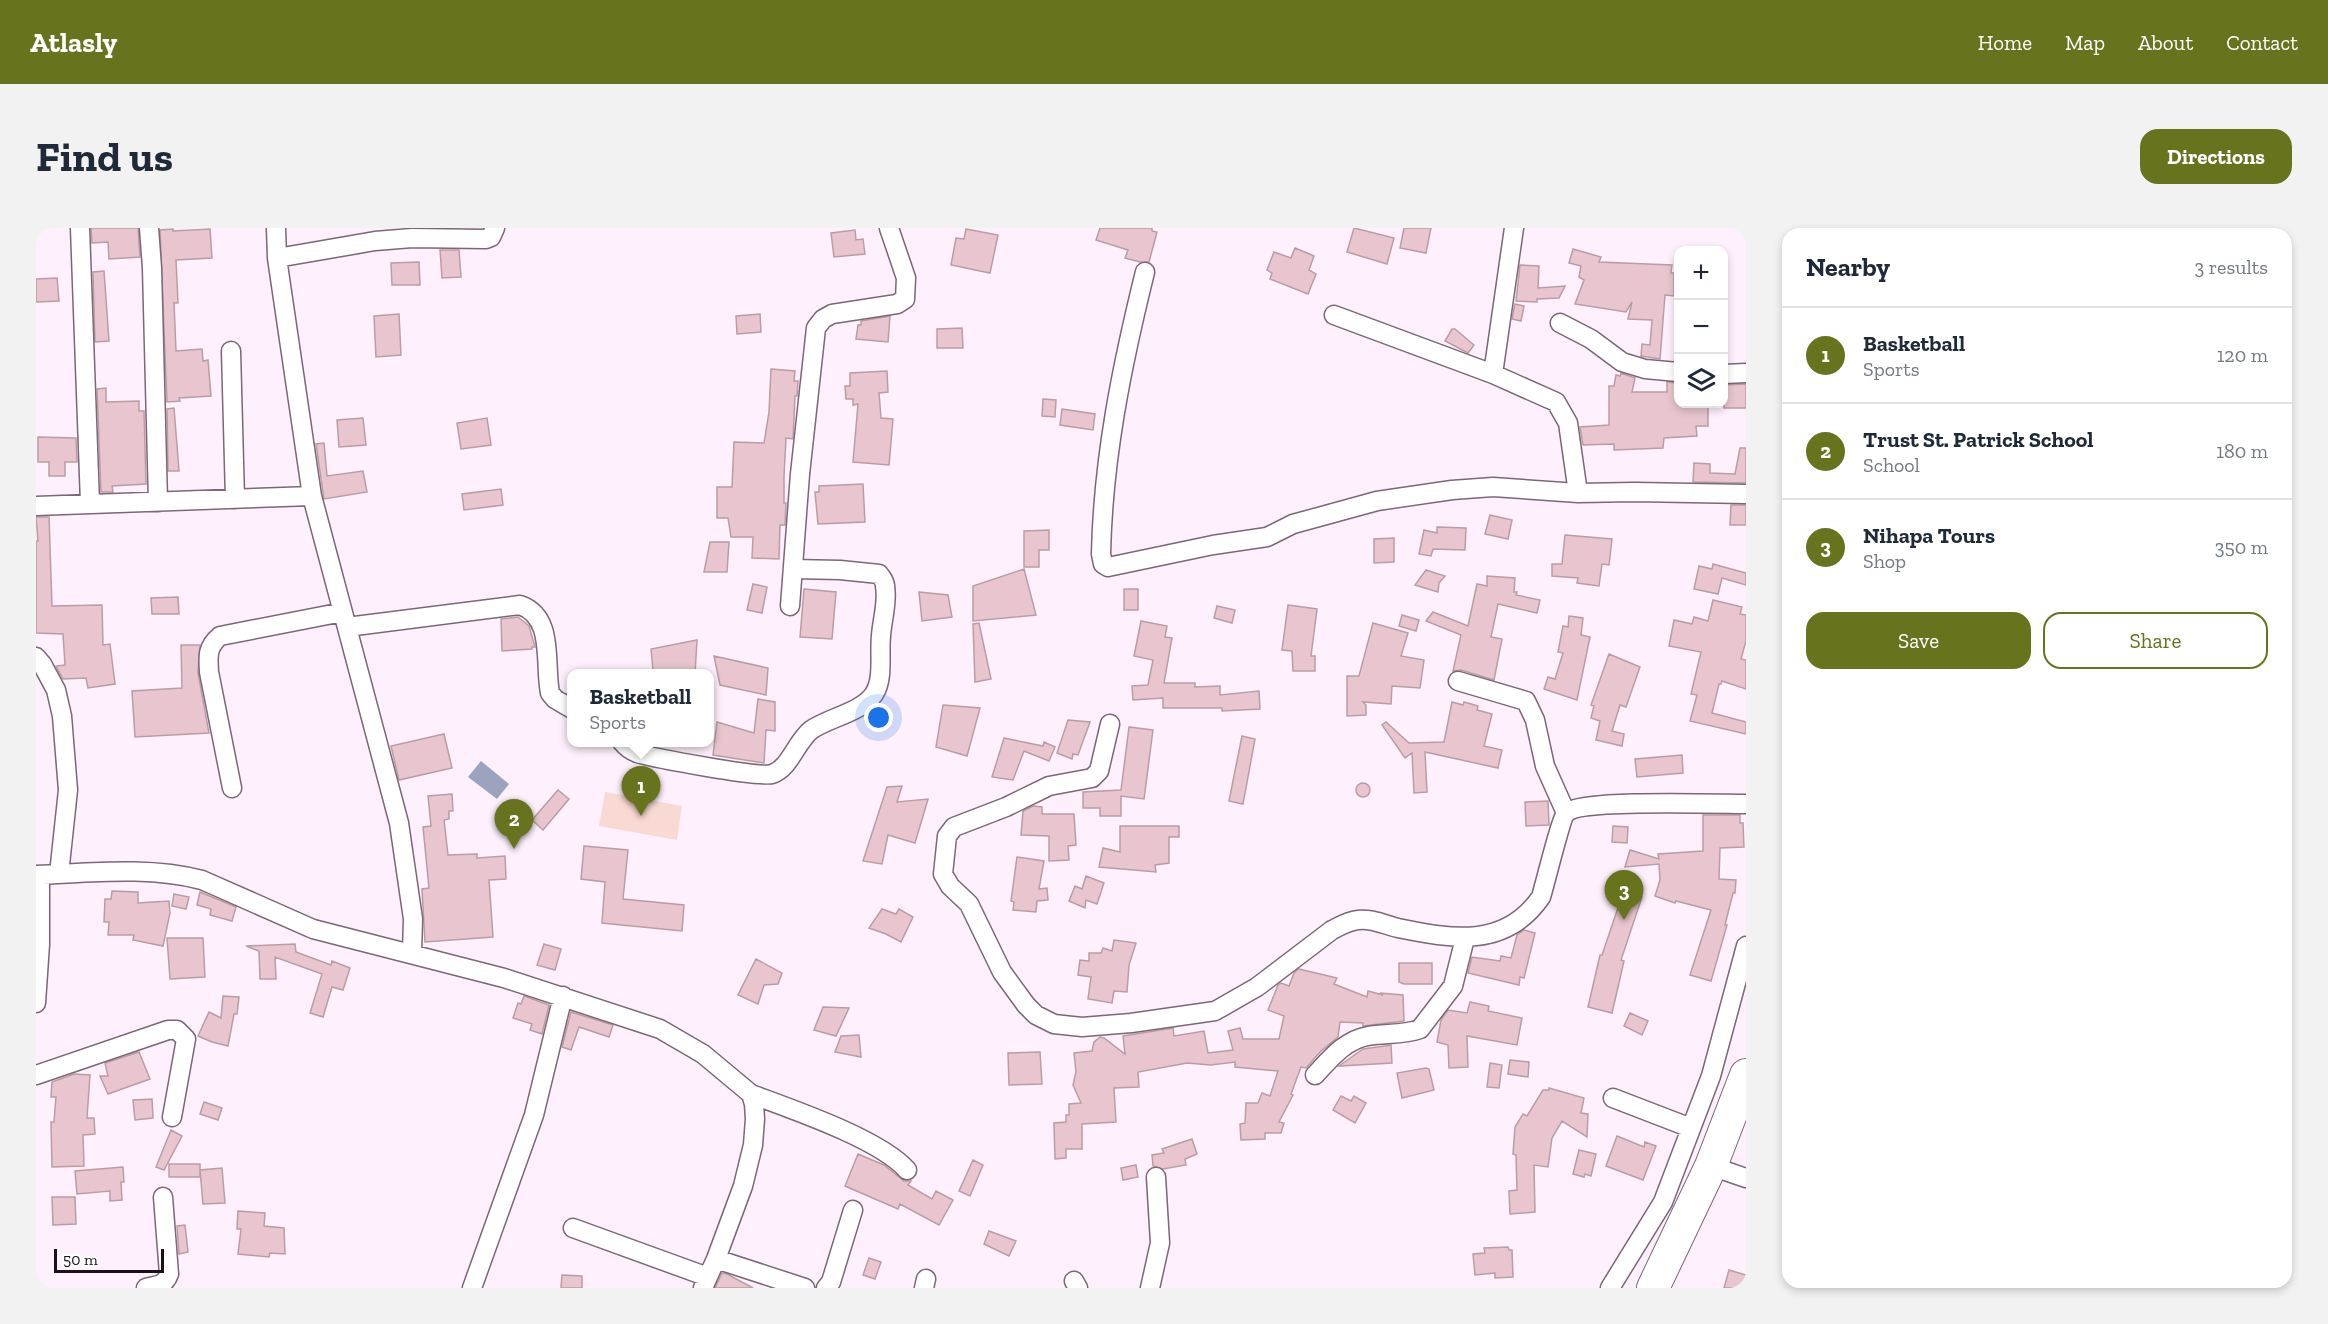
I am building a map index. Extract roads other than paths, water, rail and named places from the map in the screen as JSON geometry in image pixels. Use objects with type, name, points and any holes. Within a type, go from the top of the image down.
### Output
[{"type":"highway","points":[[1653,1288],[1711,1166],[1746,1075]]},
{"type":"street","points":[[80,228],[90,503]]},
{"type":"street","points":[[149,228],[158,502]]},
{"type":"street","points":[[276,228],[277,258],[312,496],[399,823],[413,919],[412,953]]},
{"type":"street","points":[[277,258],[375,241],[412,238],[486,239],[491,237],[495,228]]},
{"type":"street","points":[[790,606],[800,474],[816,328],[823,319],[832,314],[897,304],[905,299],[906,278],[889,228]]},
{"type":"street","points":[[1493,374],[1514,228]]},
{"type":"street","points":[[1145,272],[1125,354],[1111,436],[1101,544],[1101,561],[1105,566],[1112,567],[1213,545],[1267,537],[1303,521],[1399,497],[1492,487],[1578,493],[1746,494]]},
{"type":"street","points":[[1334,315],[1493,374],[1556,402],[1563,412],[1571,436],[1578,493]]},
{"type":"street","points":[[1560,323],[1591,339],[1622,362],[1645,369],[1674,372]]},
{"type":"street","points":[[231,351],[236,499]]},
{"type":"street","points":[[1728,374],[1746,373]]},
{"type":"street","points":[[36,506],[312,496]]},
{"type":"street","points":[[628,747],[635,752],[763,776],[771,775],[787,761],[810,731],[856,708],[873,696],[878,684],[880,636],[886,600],[883,579],[879,574],[862,572],[793,569]]},
{"type":"street","points":[[232,788],[208,654],[211,644],[220,636],[345,619],[520,605],[535,613],[542,626],[550,693],[567,706]]},
{"type":"street","points":[[36,657],[56,690],[62,716],[68,790],[59,874]]},
{"type":"street","points":[[1110,724],[1099,771],[1092,778],[1049,786],[1006,807],[954,827],[946,836],[943,874],[950,886],[969,904],[1002,972],[1026,1005],[1045,1021],[1061,1026],[1082,1027],[1131,1023],[1215,1011],[1257,987],[1332,930],[1359,919],[1465,938],[1486,935],[1503,929],[1534,907],[1541,897],[1566,813],[1545,766],[1535,720],[1526,701],[1458,681]]},
{"type":"street","points":[[1566,813],[1574,808],[1592,805],[1746,804]]},
{"type":"street","points":[[36,1003],[40,944],[38,875],[134,871],[185,876],[202,880],[313,929],[412,953],[563,996],[660,1029],[703,1054],[751,1094],[794,1110],[885,1151],[907,1170]]},
{"type":"street","points":[[1315,1075],[1340,1049],[1352,1041],[1365,1036],[1420,1029],[1453,986],[1465,938]]},
{"type":"street","points":[[1610,1288],[1663,1202],[1711,1076],[1746,946]]},
{"type":"street","points":[[472,1288],[534,1115],[563,996]]},
{"type":"street","points":[[36,1075],[168,1030],[177,1030],[186,1039],[172,1117]]},
{"type":"street","points":[[573,1228],[705,1282],[743,1186],[753,1145],[755,1119],[751,1094]]},
{"type":"street","points":[[1613,1098],[1691,1128]]},
{"type":"street","points":[[1711,1166],[1746,1178]]},
{"type":"street","points":[[1150,1288],[1160,1243],[1160,1213],[1156,1177]]},
{"type":"street","points":[[146,1288],[160,1285],[167,1280],[169,1274],[163,1197]]},
{"type":"street","points":[[826,1288],[831,1282],[853,1210]]},
{"type":"street","points":[[716,1258],[806,1288]]},
{"type":"water","points":[[481,761],[509,784],[497,799],[468,777]]},
{"type":"place","name":"Basketball","points":[[641,816]]},
{"type":"place","name":"Trust St. Patrick School","points":[[514,849]]},
{"type":"place","name":"Nihapa Tours","points":[[1624,920]]}]
